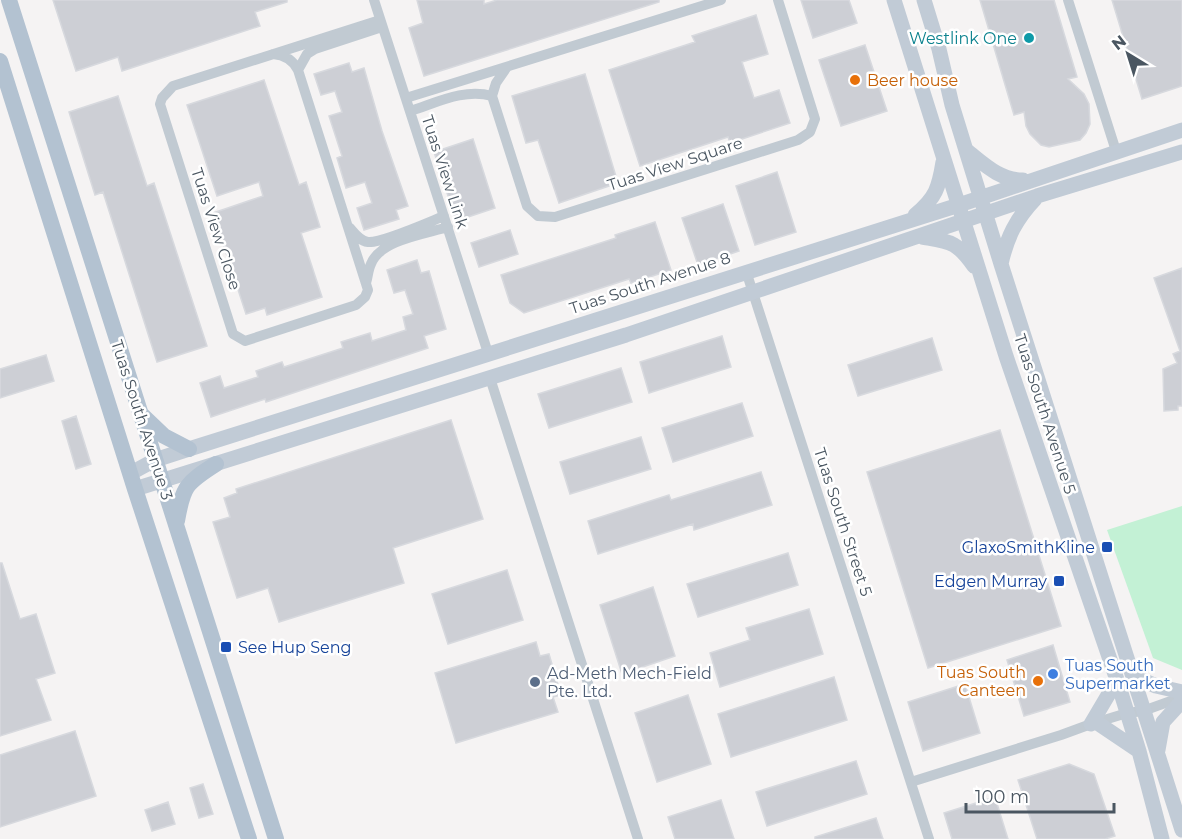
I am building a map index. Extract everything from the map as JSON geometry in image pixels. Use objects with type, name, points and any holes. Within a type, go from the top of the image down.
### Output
[{"type":"main road","name":"Tuas South Avenue 3","points":[[9,0],[276,839]]},
{"type":"main road","name":"Tuas South Avenue 5","points":[[894,0],[965,221],[1005,356],[1117,680],[1139,751],[1162,839]]},
{"type":"main road","name":"Tuas South Avenue 5","points":[[924,0],[939,49],[952,105],[1001,264],[1182,830]]},
{"type":"main road","name":"Tuas South Avenue 3","points":[[0,61],[249,839]]},
{"type":"main road","name":"Tuas South Avenue 8","points":[[133,481],[156,460],[959,205],[1182,130]]},
{"type":"main road","points":[[966,150],[987,168],[1003,177],[1019,180],[1032,179]]},
{"type":"main road","points":[[133,481],[162,480],[216,464],[626,335],[1037,196],[1182,152]]},
{"type":"main road","points":[[911,219],[926,206],[938,190],[944,155]]},
{"type":"main road","points":[[1001,264],[1014,224],[1037,196]]},
{"type":"main road","points":[[921,237],[955,244],[962,249],[983,281]]},
{"type":"main road","points":[[142,414],[164,436],[189,449]]},
{"type":"main road","points":[[176,525],[181,496],[185,489],[190,482],[216,464]]},
{"type":"main road","points":[[1133,675],[1155,685],[1182,692]]},
{"type":"main road","points":[[1117,680],[1093,723],[1139,751]]},
{"type":"main road","points":[[1158,755],[1159,736],[1163,722],[1182,699]]},
{"type":"street","name":"Tuas View Link","points":[[374,0],[488,353]]},
{"type":"street","points":[[406,98],[721,0]]},
{"type":"street","name":"Tuas View Square","points":[[492,96],[527,206],[538,216],[555,217],[798,140],[810,132],[815,119],[778,0]]},
{"type":"street","points":[[1068,0],[1116,151]]},
{"type":"street","name":"Tuas View Close","points":[[381,23],[173,86],[162,98],[160,104],[233,334],[245,341],[356,305],[365,297],[368,290],[366,284],[371,263],[387,245],[447,227]]},
{"type":"street","points":[[298,70],[307,54],[315,49],[381,23]]},
{"type":"street","points":[[273,54],[282,55],[294,63],[298,70],[366,284]]},
{"type":"street","points":[[410,111],[468,93],[492,96],[496,83],[507,67]]},
{"type":"street","points":[[348,226],[357,238],[368,242],[444,216]]},
{"type":"street","name":"Tuas South Street 5","points":[[746,271],[929,839]]},
{"type":"street","points":[[490,378],[639,839]]},
{"type":"street","points":[[911,782],[1093,723],[1182,699]]},
{"type":"green space","points":[[1182,506],[1182,670],[1153,658],[1107,530]]},
{"type":"building","points":[[53,0],[287,0],[287,2],[255,12],[260,26],[122,71],[118,57],[76,71]]},
{"type":"building","points":[[417,0],[484,0],[484,4],[497,0],[659,0],[659,2],[424,76],[409,28],[423,23]]},
{"type":"building","points":[[801,0],[849,0],[857,23],[813,38]]},
{"type":"building","name":"Westlink One","points":[[980,0],[1054,0],[1077,77],[1068,79],[1084,94],[1089,104],[1090,124],[1080,140],[1049,147],[1041,145],[1030,134],[1024,112],[1014,115]]},
{"type":"building","points":[[1112,0],[1182,0],[1182,86],[1142,99]]},
{"type":"building","points":[[756,15],[768,54],[742,62],[754,98],[779,90],[790,123],[730,143],[728,137],[640,166],[609,70],[695,42],[692,36]]},
{"type":"building","points":[[865,45],[887,111],[841,126],[819,60]]},
{"type":"building","points":[[349,63],[352,72],[364,68],[382,131],[408,206],[396,210],[399,219],[364,230],[357,208],[372,203],[365,182],[346,188],[337,158],[342,156],[329,116],[342,112],[335,91],[321,95],[314,74]]},
{"type":"building","points":[[585,74],[618,183],[559,203],[538,140],[526,143],[512,96]]},
{"type":"building","points":[[264,80],[299,185],[306,182],[320,227],[301,233],[322,297],[267,315],[265,308],[246,314],[213,213],[263,196],[259,182],[217,196],[187,105]]},
{"type":"building","points":[[118,96],[147,186],[154,183],[207,346],[157,362],[103,192],[95,195],[69,112]]},
{"type":"building","points":[[473,139],[495,208],[456,221],[434,152]]},
{"type":"building","points":[[777,172],[796,232],[755,245],[736,186]]},
{"type":"building","points":[[723,204],[739,251],[698,265],[682,218]]},
{"type":"building","points":[[655,222],[671,270],[631,283],[629,279],[524,313],[510,303],[501,275],[616,238],[615,235]]},
{"type":"building","points":[[510,230],[518,254],[479,267],[471,243]]},
{"type":"building","points":[[417,260],[421,273],[429,271],[446,329],[424,336],[428,348],[266,402],[265,399],[211,417],[200,383],[220,376],[224,388],[258,377],[256,371],[282,362],[284,367],[343,348],[341,342],[370,333],[372,341],[406,330],[403,317],[413,314],[405,290],[394,293],[387,270]]},
{"type":"building","points":[[1182,268],[1182,406],[1178,406],[1178,410],[1164,411],[1163,369],[1177,363],[1173,354],[1180,351],[1154,278]]},
{"type":"building","points":[[722,336],[731,367],[649,393],[640,362]]},
{"type":"building","points":[[932,338],[942,370],[858,396],[848,365]]},
{"type":"building","points":[[46,355],[54,381],[0,398],[0,369]]},
{"type":"building","points":[[621,368],[632,402],[549,428],[538,394]]},
{"type":"building","points":[[742,403],[753,436],[673,462],[662,428]]},
{"type":"building","points":[[76,416],[91,464],[76,469],[62,421]]},
{"type":"building","points":[[451,420],[483,519],[393,548],[404,583],[279,622],[268,588],[237,598],[213,522],[230,517],[224,498],[237,493],[236,489]]},
{"type":"building","points":[[1000,430],[1061,626],[928,668],[867,472]]},
{"type":"building","points":[[641,437],[651,469],[570,494],[560,462]]},
{"type":"building","points":[[761,472],[772,505],[694,530],[693,524],[598,554],[588,521],[669,495],[671,500]]},
{"type":"building","points":[[788,553],[798,585],[698,617],[687,584]]},
{"type":"building","points":[[0,563],[2,563],[20,619],[36,614],[55,673],[36,679],[51,720],[0,736]]},
{"type":"building","points":[[507,570],[523,620],[448,644],[432,594]]},
{"type":"building","points":[[653,587],[675,656],[622,674],[600,605]]},
{"type":"building","points":[[809,609],[823,654],[720,687],[710,653],[750,640],[746,628]]},
{"type":"building","points":[[536,642],[540,656],[549,654],[561,695],[553,697],[558,712],[456,743],[435,673]]},
{"type":"building","points":[[1053,645],[1070,702],[1024,716],[1007,660]]},
{"type":"building","points":[[834,677],[847,720],[731,757],[718,714]]},
{"type":"building","points":[[965,684],[980,733],[923,751],[908,702]]},
{"type":"building","points":[[688,695],[711,764],[657,782],[635,713]]},
{"type":"building","points":[[75,731],[96,796],[0,827],[0,755]]},
{"type":"building","points":[[856,761],[867,794],[767,826],[756,792]]},
{"type":"building","points":[[1069,764],[1094,774],[1115,836],[1105,839],[1037,839],[1018,780]]},
{"type":"building","points":[[203,784],[213,814],[199,818],[190,788]]},
{"type":"building","points":[[995,797],[1008,839],[952,839],[944,813]]},
{"type":"building","points":[[721,800],[734,839],[675,839],[668,817]]},
{"type":"building","points":[[168,802],[175,824],[152,831],[145,810]]},
{"type":"building","points":[[876,818],[883,839],[815,839],[815,837]]},
{"type":"place","name":"Westlink One","points":[[1029,38]]},
{"type":"place","name":"Beer house","points":[[855,80]]},
{"type":"place","name":"GlaxoSmithKline","points":[[1107,547]]},
{"type":"place","name":"Edgen Murray","points":[[1059,581]]},
{"type":"place","name":"See Hup Seng","points":[[226,647]]},
{"type":"place","name":"Tuas South Supermarket","points":[[1053,674]]},
{"type":"place","name":"Tuas South Canteen","points":[[1038,681]]},
{"type":"place","name":"Ad-Meth Mech-Field Pte. Ltd.","points":[[535,682]]}]
